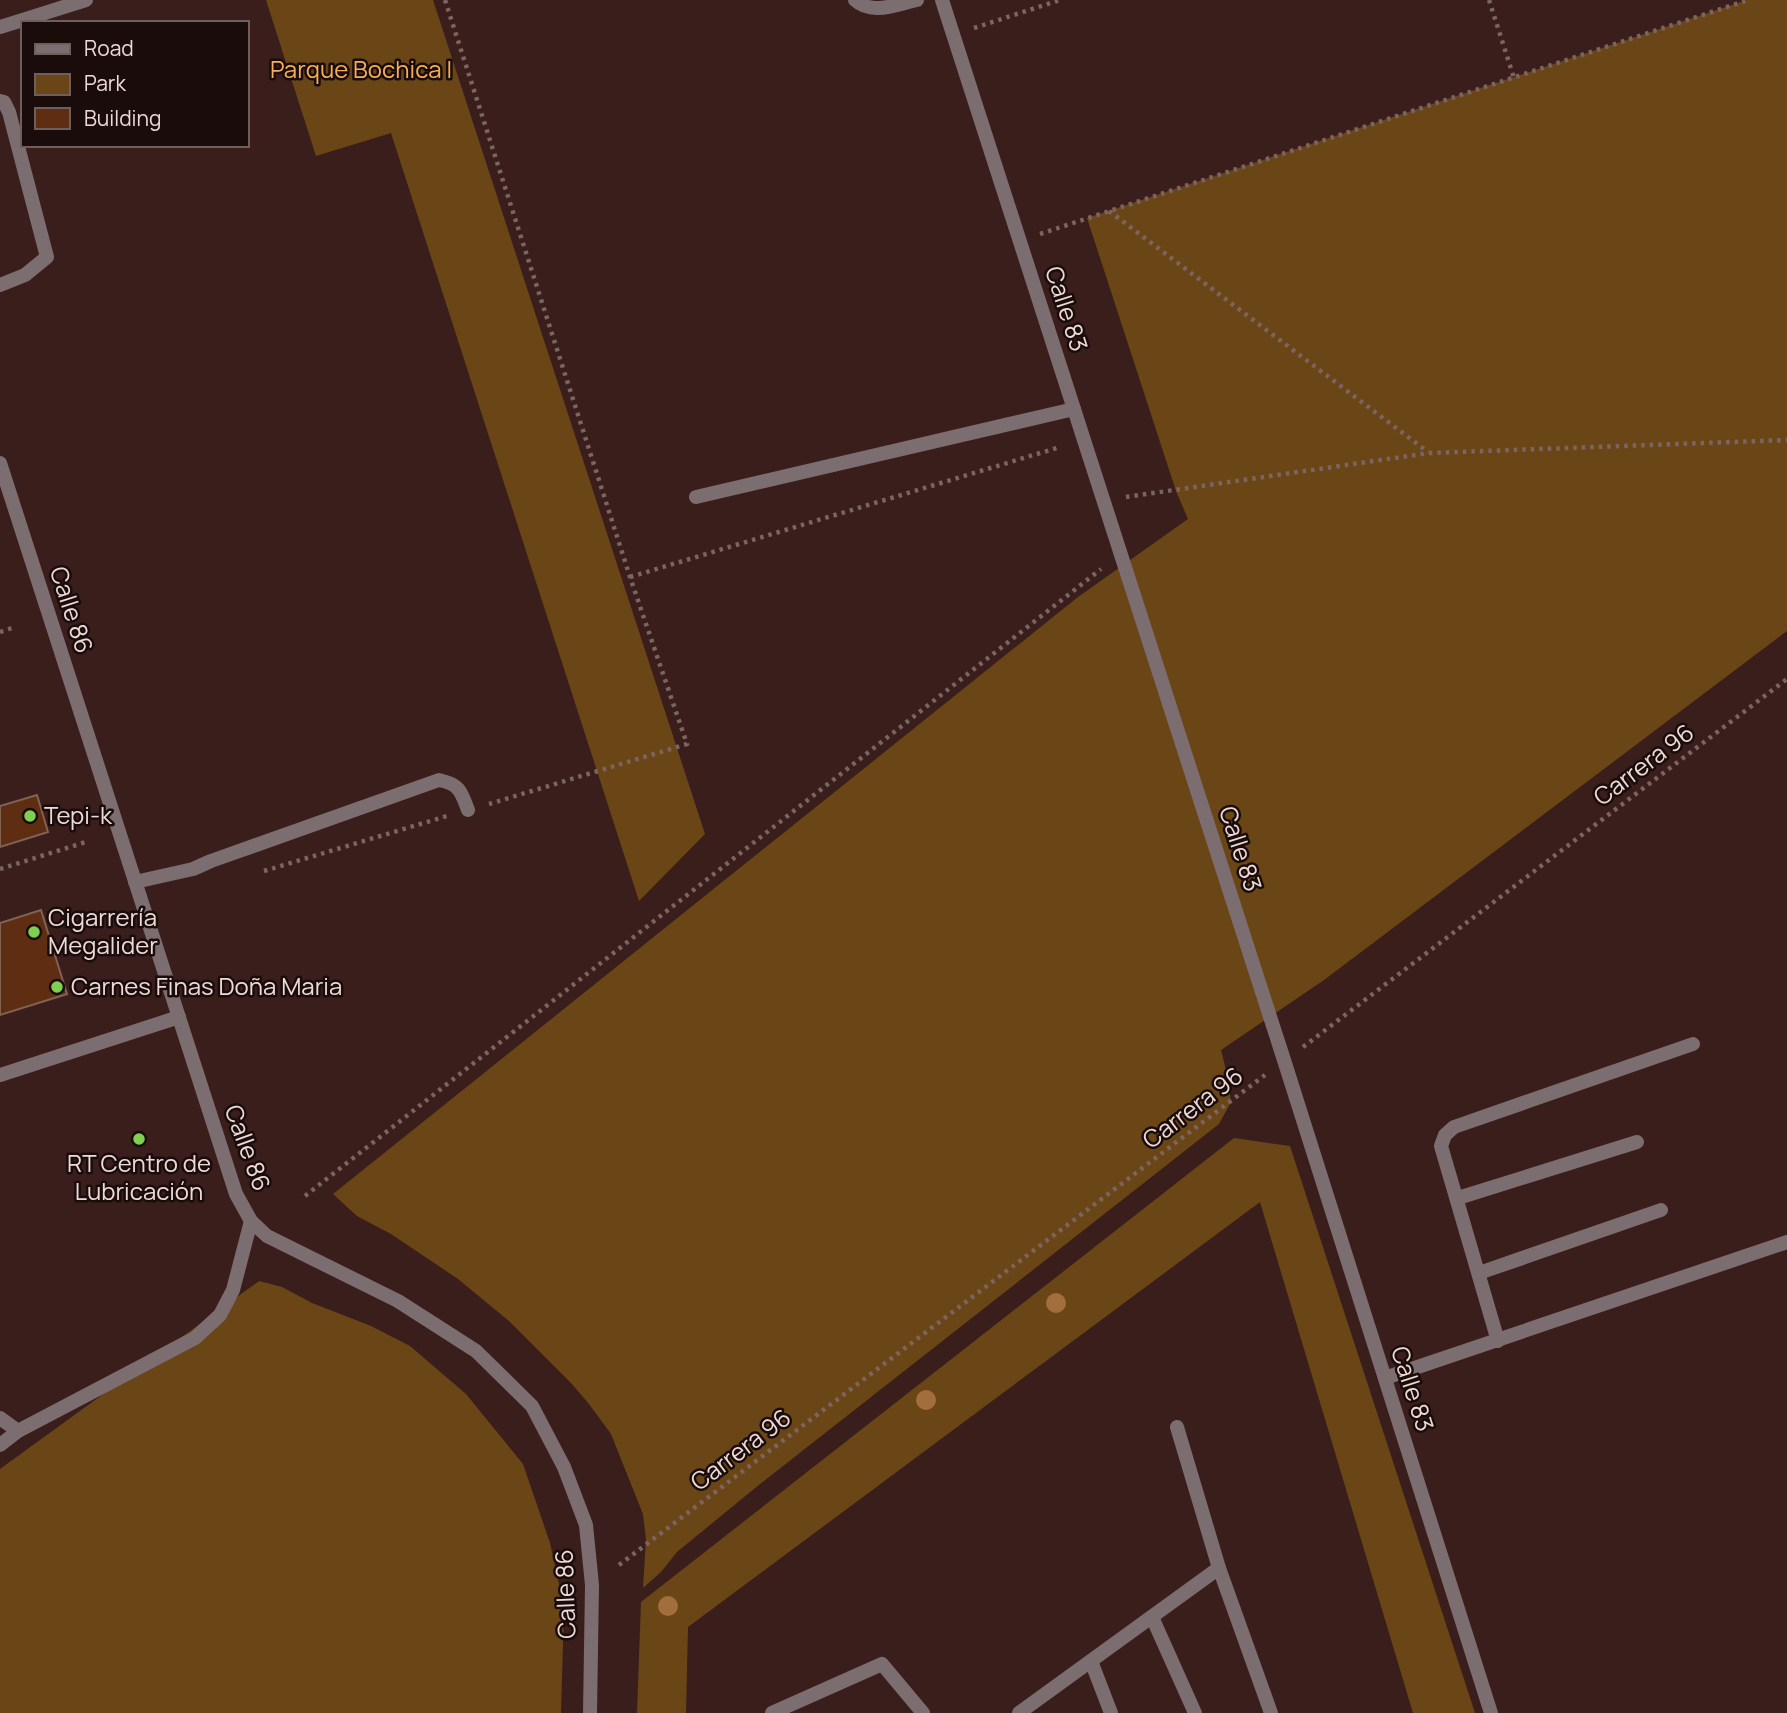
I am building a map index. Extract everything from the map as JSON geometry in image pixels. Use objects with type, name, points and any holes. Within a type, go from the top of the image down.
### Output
[{"type":"street","points":[[0,27],[86,0]]},
{"type":"street","points":[[855,0],[873,9],[917,0]]},
{"type":"street","name":"Calle 83","points":[[942,0],[1284,1060],[1491,1713]]},
{"type":"street","points":[[0,101],[4,102],[9,112],[47,257],[25,275],[0,285]]},
{"type":"street","points":[[696,496],[1074,409]]},
{"type":"street","name":"Calle 86","points":[[0,463],[236,1194],[251,1221],[267,1236],[398,1301],[476,1351],[532,1406],[564,1467],[586,1525],[592,1585],[590,1713]]},
{"type":"street","points":[[135,882],[193,869],[439,780],[453,783],[462,794],[468,810]]},
{"type":"street","points":[[0,1075],[179,1017]]},
{"type":"street","points":[[1498,1341],[1441,1146],[1445,1135],[1454,1127],[1693,1044]]},
{"type":"street","points":[[1458,1198],[1637,1142]]},
{"type":"street","points":[[1479,1273],[1661,1210]]},
{"type":"street","points":[[0,1445],[18,1431],[195,1338],[220,1315],[233,1290],[251,1221]]},
{"type":"street","points":[[1385,1378],[1787,1242]]},
{"type":"street","points":[[0,1418],[18,1431]]},
{"type":"street","points":[[1177,1427],[1219,1568],[1271,1713]]},
{"type":"street","points":[[1026,1711],[1219,1568]]},
{"type":"street","points":[[1152,1617],[1195,1713]]},
{"type":"street","points":[[1091,1661],[1111,1713]]},
{"type":"street","points":[[772,1713],[882,1664],[923,1713]]},
{"type":"path","points":[[445,0],[630,577],[687,744]]},
{"type":"path","points":[[954,35],[1060,0]]},
{"type":"path","points":[[1489,0],[1514,78]]},
{"type":"path","points":[[1020,240],[1748,0]]},
{"type":"path","points":[[1109,211],[1429,453]]},
{"type":"path","points":[[630,577],[1084,440]]},
{"type":"path","points":[[1104,500],[1429,453],[1787,440]]},
{"type":"path","points":[[305,1196],[1121,553]]},
{"type":"path","points":[[0,632],[15,627]]},
{"type":"path","name":"Carrera 96","points":[[619,1565],[1787,679]]},
{"type":"path","points":[[0,869],[89,841]]},
{"type":"green space","name":"Parque Bochica I","points":[[266,0],[433,0],[705,834],[639,901],[391,133],[316,156]]},
{"type":"green space","points":[[1747,0],[1787,0],[1787,631],[1324,980],[1221,1050],[1231,1102],[1219,1124],[760,1484],[677,1552],[661,1572],[643,1588],[646,1539],[643,1514],[611,1434],[589,1404],[509,1321],[458,1279],[391,1234],[357,1216],[333,1194],[1078,597],[1188,519],[1176,491],[1087,218]]},
{"type":"green space","points":[[1234,1138],[1290,1146],[1475,1713],[1413,1713],[1260,1202],[688,1627],[686,1713],[637,1713],[641,1602]]},
{"type":"green space","points":[[259,1281],[282,1287],[410,1346],[466,1394],[523,1464],[550,1543],[564,1607],[561,1713],[0,1713],[0,1469]]},
{"type":"building","points":[[37,795],[48,832],[0,847],[0,806]]},
{"type":"building","points":[[41,910],[67,994],[0,1015],[0,923]]},
{"type":"place","name":"Tepi-k","points":[[30,816]]},
{"type":"place","name":"Cigarrería Megalider","points":[[34,932]]},
{"type":"place","name":"Carnes Finas Doña Maria","points":[[57,987]]},
{"type":"place","name":"RT Centro de Lubricación","points":[[139,1139]]}]
